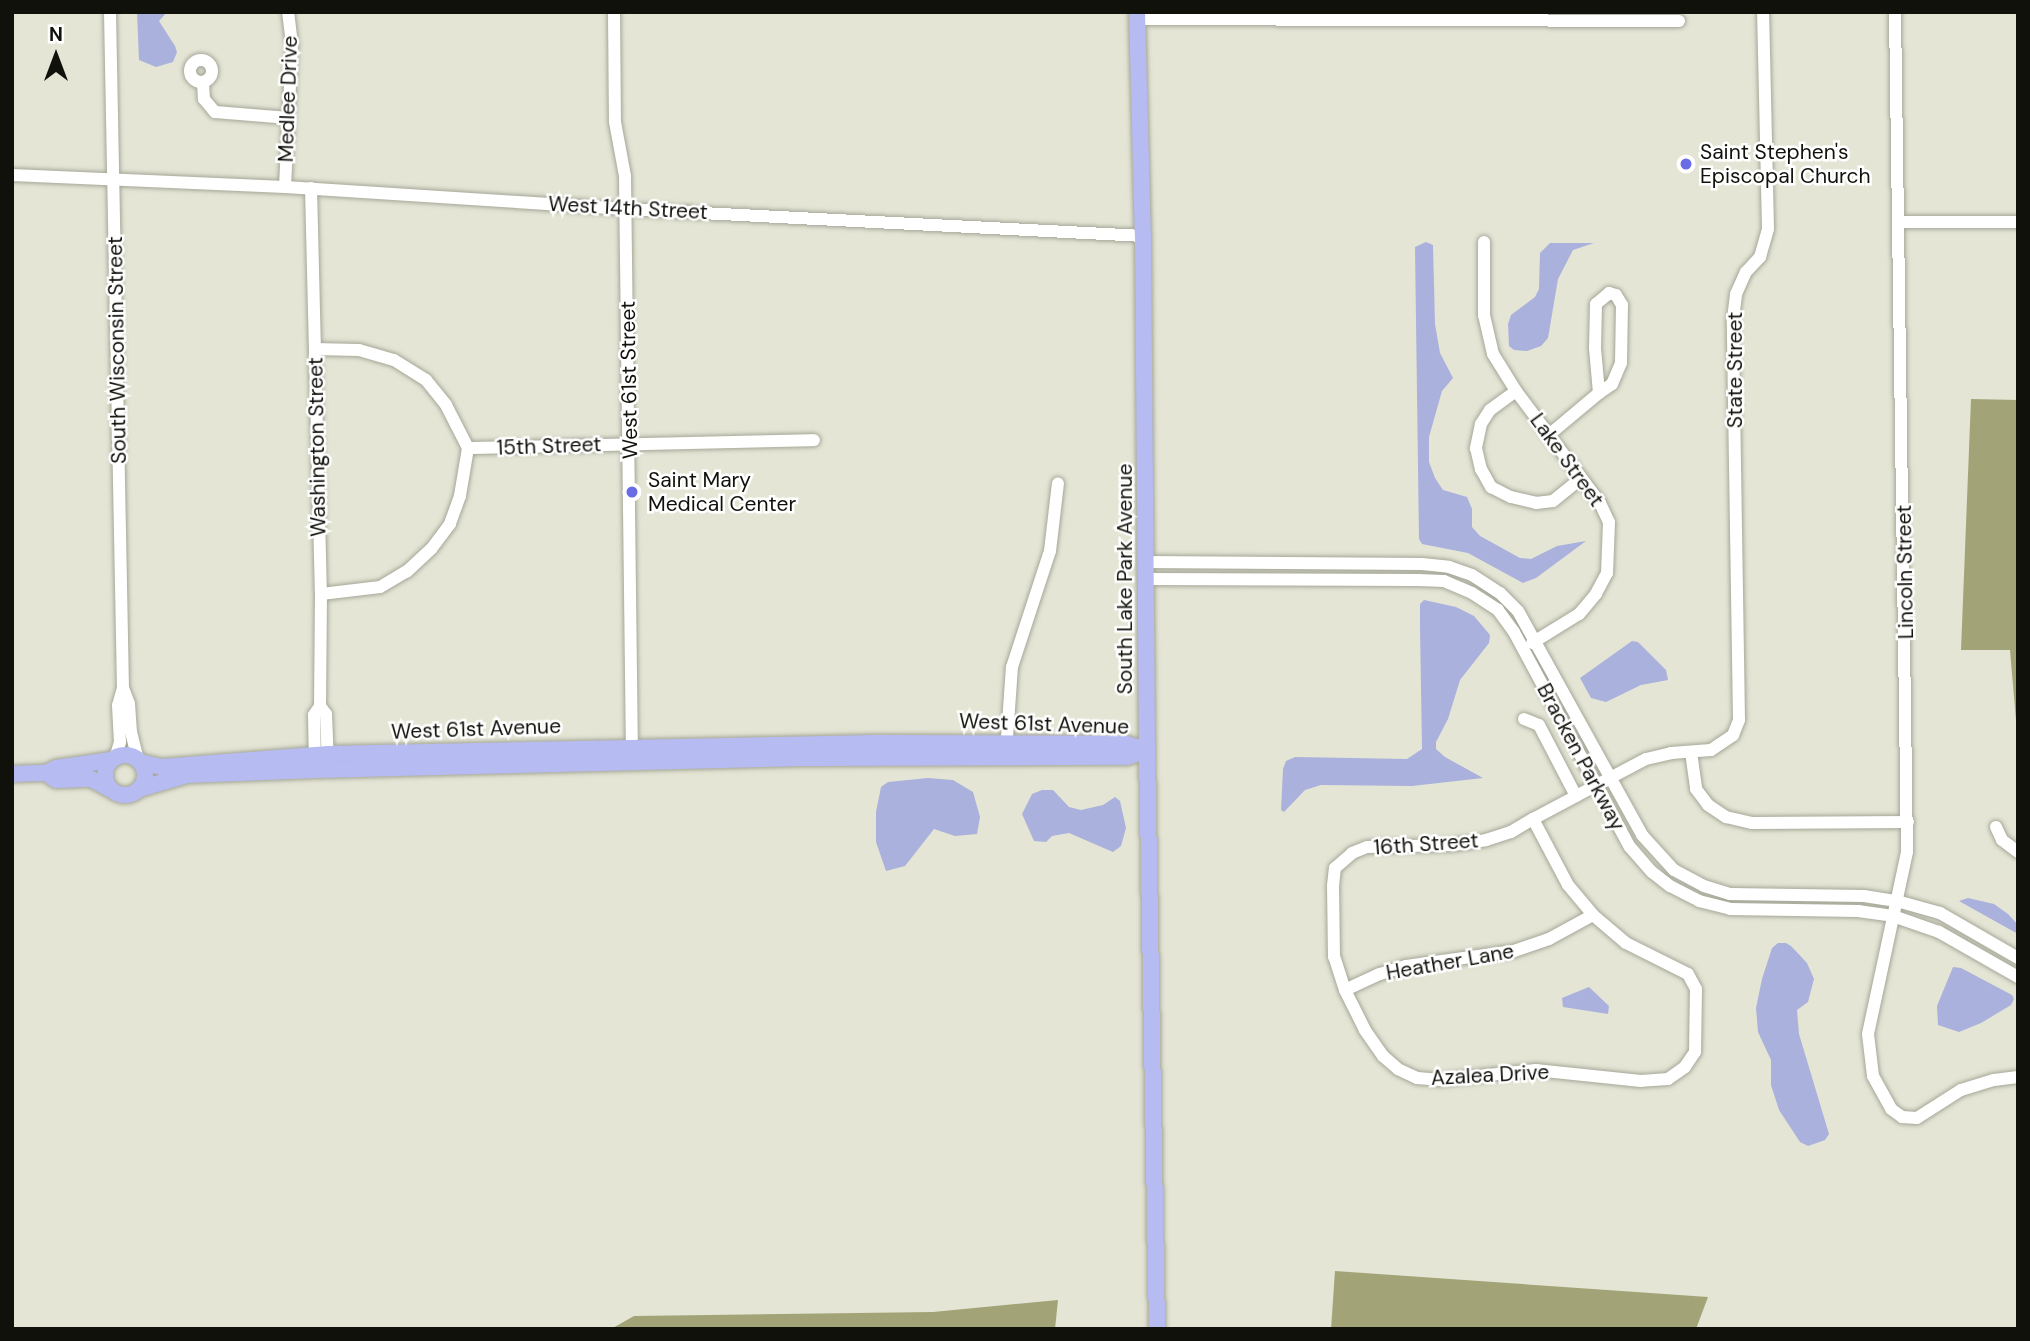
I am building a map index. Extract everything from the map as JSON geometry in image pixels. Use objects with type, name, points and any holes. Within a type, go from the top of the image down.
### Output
[{"type":"main road","name":"South Lake Park Avenue","points":[[1137,16],[1143,236],[1147,750],[1157,1329]]},
{"type":"main road","name":"West 61st Avenue","points":[[139,761],[162,767],[632,754],[1006,750],[1126,744],[1147,750]]},
{"type":"main road","points":[[12,774],[46,773],[56,768],[126,755],[139,761],[145,777],[139,789],[122,795],[92,779],[56,780],[46,773]]},
{"type":"main road","points":[[110,789],[105,776],[113,759]]},
{"type":"main road","name":"West 61st Avenue","points":[[139,789],[187,775],[322,762]]},
{"type":"street","name":"South Wisconsin Street","points":[[110,12],[122,688],[118,705],[120,742],[113,759]]},
{"type":"street","name":"Medlee Drive","points":[[285,187],[292,44],[288,12]]},
{"type":"street","name":"West 61st Street","points":[[614,12],[615,122],[625,176],[631,444],[632,754]]},
{"type":"street","name":"State Street","points":[[1733,735],[1739,720],[1732,319],[1736,294],[1746,272],[1760,257],[1768,229],[1763,12]]},
{"type":"street","name":"Lincoln Street","points":[[1895,12],[1908,822],[1907,852],[1868,1034],[1873,1076],[1891,1109],[1902,1117],[1917,1118],[1961,1090],[1994,1080],[2018,1077]]},
{"type":"street","points":[[1137,16],[1679,21]]},
{"type":"street","points":[[203,82],[204,99],[215,112],[289,118]]},
{"type":"street","name":"West 14th Street","points":[[12,174],[311,188],[625,209],[1143,236]]},
{"type":"street","name":"Washington Street","points":[[311,188],[321,594],[320,706],[314,715],[322,762]]},
{"type":"street","points":[[1899,222],[2018,222]]},
{"type":"street","name":"Lake Street","points":[[1484,242],[1484,315],[1493,354],[1516,391],[1600,503],[1609,522],[1606,573],[1596,594],[1578,614],[1522,648]]},
{"type":"street","points":[[1550,435],[1612,384],[1621,363],[1622,305],[1616,295],[1609,293],[1596,304],[1599,394]]},
{"type":"street","points":[[315,349],[359,349],[394,360],[426,380],[446,405],[468,448],[460,496],[450,524],[431,550],[407,572],[380,587],[321,594]]},
{"type":"street","points":[[1516,391],[1490,410],[1481,424],[1476,448],[1481,469],[1491,487],[1511,497],[1536,503],[1553,501],[1581,478]]},
{"type":"street","name":"15th Street","points":[[468,448],[814,440]]},
{"type":"street","points":[[1006,750],[1012,667],[1050,551],[1058,483]]},
{"type":"street","points":[[1286,563],[1286,579]]},
{"type":"street","name":"Bracken Parkway","points":[[1147,571],[1286,563],[1422,564],[1456,569],[1480,579],[1500,593],[1518,611],[1652,849],[1674,870],[1696,883],[1738,895],[1864,896],[1896,901],[1940,913],[2018,958]]},
{"type":"street","name":"Bracken Parkway","points":[[1147,571],[1286,579],[1444,582],[1472,593],[1498,610],[1522,648],[1637,856],[1661,880],[1688,897],[1709,905],[1741,911],[1858,911],[1893,916],[1939,932],[2018,977]]},
{"type":"street","name":"South Wisconsin Street","points":[[122,688],[129,704],[131,732],[139,761]]},
{"type":"street","points":[[1524,719],[1539,725],[1576,796]]},
{"type":"street","name":"16th Street","points":[[1345,990],[1334,957],[1333,886],[1335,868],[1346,855],[1367,847],[1452,845],[1486,840],[1533,819],[1652,757],[1711,750],[1733,735]]},
{"type":"street","points":[[1691,752],[1696,789],[1708,805],[1726,817],[1752,823],[1908,822]]},
{"type":"street","points":[[1533,819],[1568,885],[1593,915]]},
{"type":"street","points":[[1996,827],[2003,841],[2018,852]]},
{"type":"street","name":"Heather Lane","points":[[1345,990],[1380,974],[1406,967],[1514,951],[1549,939],[1593,915]]},
{"type":"street","name":"Azalea Drive","points":[[1345,990],[1365,1030],[1382,1056],[1417,1079],[1441,1080],[1536,1070],[1641,1081],[1668,1079],[1685,1068],[1695,1052],[1696,989],[1688,974],[1626,943],[1593,915]]},
{"type":"green space","points":[[1971,399],[2018,400],[2018,744],[2010,650],[1961,650]]},
{"type":"green space","points":[[1335,1271],[1708,1297],[1696,1329],[1331,1329]]},
{"type":"green space","points":[[1058,1300],[1055,1329],[611,1329],[634,1316],[933,1312]]},
{"type":"water","points":[[137,12],[167,12],[159,21],[175,46],[177,52],[173,62],[156,67],[139,60]]},
{"type":"water","points":[[1426,242],[1433,245],[1435,324],[1440,353],[1453,378],[1442,391],[1429,437],[1429,462],[1435,478],[1443,490],[1467,497],[1472,509],[1472,527],[1480,536],[1520,558],[1531,559],[1557,546],[1586,541],[1536,578],[1523,583],[1468,553],[1422,544],[1419,539],[1415,247]]},
{"type":"water","points":[[1550,243],[1594,243],[1573,250],[1558,279],[1548,338],[1541,346],[1527,351],[1514,350],[1509,346],[1508,324],[1511,315],[1535,297],[1539,289],[1540,253]]},
{"type":"water","points":[[1424,600],[1456,607],[1474,616],[1490,635],[1489,643],[1460,680],[1448,719],[1436,742],[1436,749],[1445,757],[1483,778],[1412,786],[1321,785],[1305,790],[1284,812],[1281,810],[1283,769],[1286,761],[1295,757],[1407,759],[1422,749],[1420,604]]},
{"type":"water","points":[[1632,641],[1638,642],[1666,670],[1668,680],[1641,685],[1606,702],[1591,698],[1580,678]]},
{"type":"water","points":[[928,778],[953,780],[973,792],[980,817],[977,834],[955,836],[934,829],[905,866],[886,871],[876,842],[876,812],[881,787],[888,782]]},
{"type":"water","points":[[1053,790],[1069,807],[1081,810],[1103,805],[1115,797],[1120,801],[1126,828],[1121,846],[1113,852],[1069,833],[1052,836],[1046,842],[1034,841],[1022,814],[1032,794]]},
{"type":"water","points":[[1968,898],[1994,904],[2008,914],[2018,925],[2018,934],[1959,901]]},
{"type":"water","points":[[1778,943],[1791,946],[1807,963],[1814,979],[1808,1002],[1797,1010],[1799,1034],[1829,1134],[1825,1140],[1808,1146],[1800,1142],[1779,1110],[1771,1085],[1771,1060],[1758,1032],[1756,1008],[1762,979],[1772,948]]},
{"type":"water","points":[[1953,967],[1961,968],[2012,995],[2014,999],[2011,1005],[1981,1023],[1959,1032],[1938,1025],[1937,1006]]},
{"type":"water","points":[[1589,987],[1609,1006],[1608,1014],[1563,1007],[1562,998]]},
{"type":"place","name":"Saint Stephen's Episcopal Church","points":[[1686,164]]},
{"type":"place","name":"Saint Mary Medical Center","points":[[632,492]]}]
